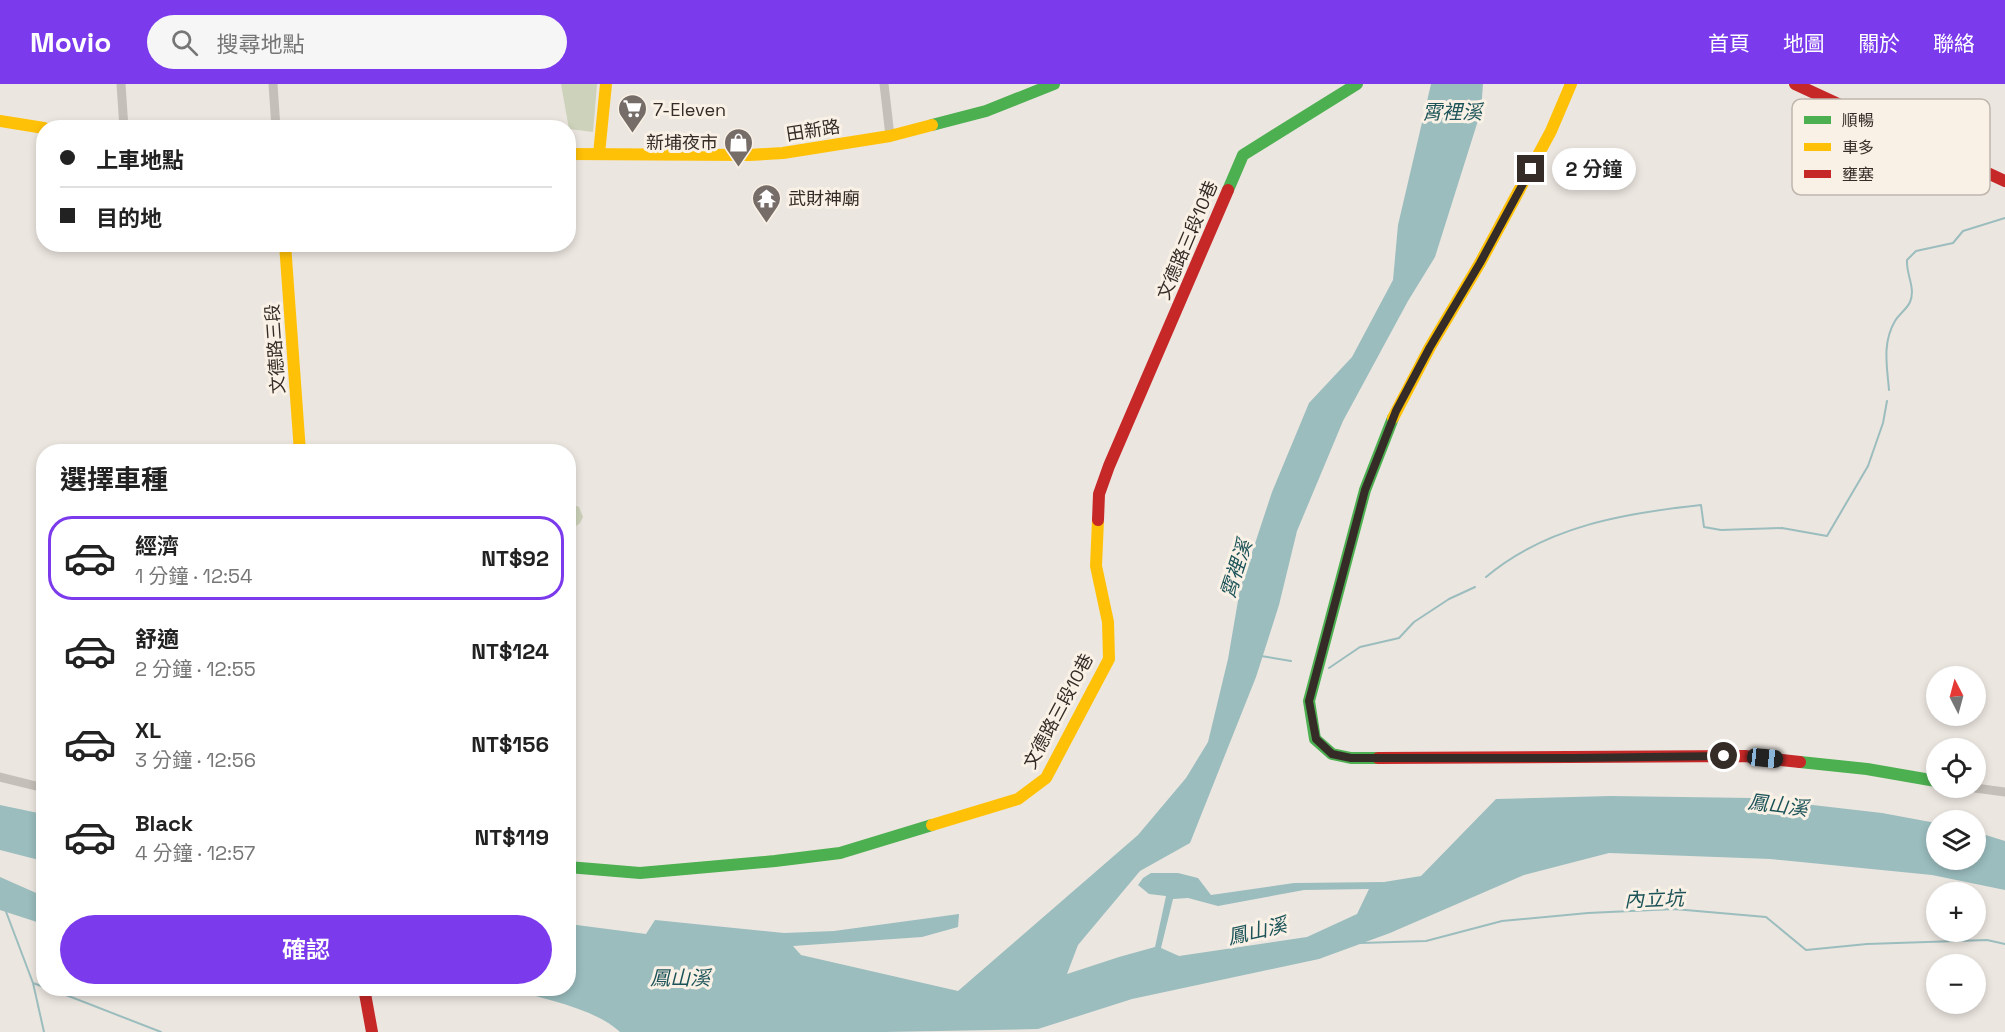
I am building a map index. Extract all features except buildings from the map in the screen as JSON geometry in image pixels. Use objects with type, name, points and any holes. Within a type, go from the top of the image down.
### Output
[{"type":"street","points":[[121,84],[123,120]]},
{"type":"street","points":[[273,84],[275,120]]},
{"type":"street","points":[[599,154],[606,84]]},
{"type":"street","points":[[884,84],[890,136]]},
{"type":"street","name":"田新路","points":[[576,154],[760,155],[783,153],[890,136],[986,111],[1054,84]]},
{"type":"street","name":"文德路三段10巷","points":[[576,868],[640,873],[840,853],[1018,798],[1046,778],[1108,659],[1108,622],[1096,566],[1099,494],[1243,155],[1357,84]]},
{"type":"street","points":[[1571,84],[1551,131],[1480,263],[1430,347],[1396,411],[1365,490],[1309,701],[1316,739],[1332,754],[1351,758],[1745,756],[1926,779]]},
{"type":"street","points":[[1795,84],[1827,99]]},
{"type":"street","points":[[0,121],[36,127]]},
{"type":"street","points":[[1990,174],[2005,181]]},
{"type":"street","name":"文德路三段","points":[[286,252],[299,444]]},
{"type":"street","points":[[0,777],[36,786]]},
{"type":"street","points":[[1986,789],[2005,792]]},
{"type":"street","points":[[365,996],[372,1032]]},
{"type":"green space","points":[[561,84],[597,84],[593,132],[576,130],[576,120],[567,120]]},
{"type":"green space","points":[[576,506],[579,507],[583,517],[576,526]]},
{"type":"water","name":"鳳山溪","points":[[1431,84],[1483,84],[1481,111],[1435,257],[1408,301],[1343,421],[1297,531],[1279,605],[1256,677],[1190,843],[1140,871],[1078,945],[1067,974],[1155,947],[1166,896],[1149,894],[1138,885],[1151,873],[1178,873],[1198,878],[1211,895],[1294,883],[1384,882],[1421,876],[1496,799],[1611,796],[1752,798],[1882,813],[1926,821],[1926,870],[1986,870],[1986,835],[2005,841],[2005,890],[1986,886],[1986,882],[1966,882],[1932,875],[1770,859],[1609,853],[1524,875],[1390,933],[1319,959],[1132,999],[1038,1029],[885,1032],[620,1032],[583,1010],[535,996],[576,996],[576,925],[646,934],[655,920],[784,933],[834,931],[959,914],[958,927],[922,937],[793,946],[801,955],[958,991],[1138,835],[1186,778],[1208,742],[1228,659],[1240,589],[1272,492],[1309,403],[1352,357],[1393,280],[1398,225]],"holes":[[[1369,889],[1357,914],[1307,937],[1179,956],[1161,948],[1173,899],[1188,898],[1218,906],[1304,890]]]},
{"type":"water","points":[[0,805],[36,813],[36,859],[0,850]]},
{"type":"water","points":[[0,877],[36,893],[36,922],[0,910]]},
{"type":"waterway","points":[[1889,390],[1886,355],[1888,338],[1895,321],[1909,305],[1912,297],[1907,260],[1916,251],[1953,243],[1963,231],[2005,218]]},
{"type":"waterway","points":[[1486,577],[1534,545],[1561,534],[1616,518],[1673,508],[1701,505],[1704,527],[1721,530],[1782,528],[1827,536],[1868,466],[1883,423],[1887,401]]},
{"type":"waterway","points":[[1329,668],[1360,647],[1399,638],[1414,622],[1449,599],[1475,587]]},
{"type":"waterway","points":[[1261,656],[1291,661]]},
{"type":"waterway","points":[[5,909],[33,983],[44,1032]]},
{"type":"waterway","name":"內立坑","points":[[1361,943],[1426,941],[1502,921],[1588,913],[1674,909],[1766,917],[1806,950],[1867,944],[1987,940],[2005,944]]},
{"type":"waterway","points":[[69,996],[161,1032]]},
{"type":"traffic: fast","points":[[932,125],[986,111],[1054,84]]},
{"type":"traffic: fast","points":[[1228,190],[1243,155],[1357,84]]},
{"type":"traffic: fast","points":[[1378,758],[1351,758],[1332,754],[1315,739],[1309,701],[1365,490],[1393,418]]},
{"type":"traffic: fast","points":[[1800,762],[1867,769],[1926,779]]},
{"type":"traffic: fast","points":[[576,868],[640,873],[775,861],[840,853],[932,825]]},
{"type":"traffic: slow","points":[[599,154],[606,84]]},
{"type":"traffic: slow","points":[[1393,418],[1430,347],[1480,263],[1551,131],[1571,84]]},
{"type":"traffic: slow","points":[[0,121],[36,127]]},
{"type":"traffic: slow","points":[[576,154],[749,155],[783,153],[890,136],[932,125]]},
{"type":"traffic: slow","points":[[286,252],[299,444]]},
{"type":"traffic: slow","points":[[932,825],[1018,799],[1046,778],[1109,659],[1108,622],[1096,566],[1098,520]]},
{"type":"traffic: jam","points":[[1795,84],[1827,99]]},
{"type":"traffic: jam","points":[[1990,174],[2005,181]]},
{"type":"traffic: jam","points":[[1098,520],[1099,494],[1109,466],[1228,190]]},
{"type":"traffic: jam","points":[[1378,758],[1745,756],[1800,762]]},
{"type":"traffic: jam","points":[[365,996],[372,1032]]},
{"type":"place","name":"7-Eleven","points":[[632,134]]},
{"type":"place","name":"新埔夜市","points":[[739,168]]},
{"type":"place","name":"武財神廟","points":[[767,224]]},
{"type":"route","points":[[1531,169],[1396,411],[1365,490],[1309,701],[1316,739],[1332,754],[1351,758],[1724,756]]},
{"type":"water label","name":"霄裡溪","points":[[1452,112]]},
{"type":"water label","name":"霄裡溪","points":[[1236,569]]}]
